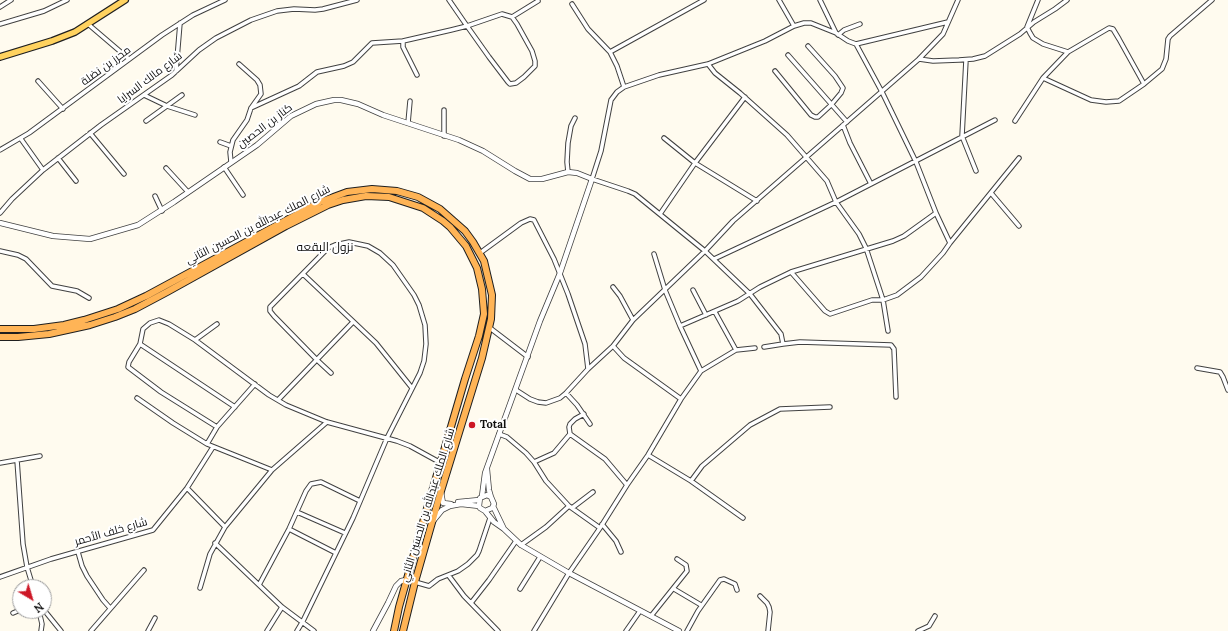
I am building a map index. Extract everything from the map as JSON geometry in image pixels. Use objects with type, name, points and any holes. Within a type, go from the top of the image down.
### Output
[{"type":"highway","name":"شارع الملك عبدالله بن الحسين الثاني","points":[[0,329],[34,329],[64,325],[118,309],[146,296],[320,202],[340,194],[356,190],[378,188],[397,191],[428,202],[440,209],[457,223],[470,237],[480,253],[487,270],[492,295],[490,328],[480,366],[441,491],[415,582],[403,631]]},
{"type":"highway","name":"شارع الملك عبدالله بن الحسين الثاني","points":[[0,336],[18,337],[50,334],[109,319],[135,309],[286,226],[328,205],[354,198],[375,196],[394,198],[433,213],[450,226],[466,246],[477,268],[484,301],[482,326],[406,580],[394,631]]},
{"type":"highway","points":[[449,438],[452,436],[456,440]]},
{"type":"main road","points":[[0,57],[64,37],[88,24],[125,0]]},
{"type":"street","points":[[0,6],[10,0]]},
{"type":"street","points":[[0,24],[44,11],[68,0]]},
{"type":"street","name":"محرز بن نضلة","points":[[0,150],[21,139],[129,59],[193,15],[225,0]]},
{"type":"street","name":"شارع مالك السرايا","points":[[0,213],[12,199],[43,170],[90,133],[176,72],[207,44],[251,20],[277,11],[294,9],[323,9],[355,0]]},
{"type":"street","points":[[251,108],[299,86],[317,72],[344,66],[353,62],[372,43],[403,41],[467,26],[502,14],[512,17],[532,51],[535,61],[533,69],[513,84],[510,84],[467,26],[449,0]]},
{"type":"street","points":[[610,52],[704,0]]},
{"type":"street","points":[[779,0],[794,26]]},
{"type":"street","points":[[820,0],[837,34]]},
{"type":"street","points":[[516,390],[530,399],[546,403],[560,398],[566,393],[588,369],[613,346],[633,320],[705,251],[733,221],[919,59],[943,34],[958,0]]},
{"type":"street","points":[[1027,27],[1038,0]]},
{"type":"street","points":[[919,59],[933,61],[966,60],[990,54],[1066,0]]},
{"type":"street","points":[[1043,78],[1091,100],[1106,102],[1119,101],[1144,84],[1162,69],[1166,59],[1168,39],[1170,36],[1212,0]]},
{"type":"street","points":[[512,17],[538,1]]},
{"type":"street","points":[[572,4],[588,29],[610,52],[617,66],[624,87]]},
{"type":"street","points":[[679,631],[651,616],[640,612],[540,557],[519,543],[480,508],[484,478],[487,469],[540,321],[560,273],[601,151],[611,100],[614,95],[624,87],[659,75],[708,64],[765,41],[794,26],[804,23],[811,22],[856,44],[948,22]]},
{"type":"street","points":[[88,24],[129,59]]},
{"type":"street","points":[[176,72],[180,24]]},
{"type":"street","points":[[837,34],[860,24]]},
{"type":"street","points":[[1027,27],[1033,38],[1068,52]]},
{"type":"street","points":[[1015,121],[1043,78],[1068,52],[1110,28],[1119,39],[1144,84]]},
{"type":"street","points":[[403,41],[403,47],[417,75]]},
{"type":"street","points":[[856,44],[882,92],[916,162],[936,213],[950,243]]},
{"type":"street","points":[[775,71],[813,117],[818,117],[832,105],[843,90],[842,86],[808,46]]},
{"type":"street","points":[[788,55],[847,122]]},
{"type":"street","points":[[966,60],[962,136],[976,171]]},
{"type":"street","points":[[232,162],[230,156],[230,146],[246,120],[251,108],[261,94],[260,86],[257,80],[239,64]]},
{"type":"street","points":[[708,64],[715,73],[745,97],[787,135],[827,181],[836,202],[859,234],[866,248],[883,300],[888,331]]},
{"type":"street","points":[[38,81],[63,109]]},
{"type":"street","points":[[144,95],[168,106],[195,115]]},
{"type":"street","points":[[146,121],[182,95]]},
{"type":"street","points":[[660,214],[745,97]]},
{"type":"street","name":"كناز بن الحصين","points":[[0,223],[54,236],[90,239],[138,225],[162,211],[257,145],[291,116],[309,106],[341,100],[358,104],[384,116],[459,140],[483,151],[530,179],[542,179],[568,172],[577,173],[592,179]]},
{"type":"street","points":[[408,123],[410,101]]},
{"type":"street","points":[[444,110],[444,136]]},
{"type":"street","points":[[568,172],[568,143],[571,126],[575,118]]},
{"type":"street","points":[[714,259],[836,202],[995,120]]},
{"type":"street","points":[[843,125],[850,143],[871,184]]},
{"type":"street","points":[[90,133],[124,174]]},
{"type":"street","points":[[664,138],[696,163],[757,200]]},
{"type":"street","points":[[21,139],[43,170]]},
{"type":"street","points":[[220,142],[230,146]]},
{"type":"street","points":[[58,158],[76,181]]},
{"type":"street","points":[[792,272],[825,312],[830,314],[872,300],[883,300],[897,295],[908,288],[940,257],[1019,158]]},
{"type":"street","points":[[224,167],[243,195]]},
{"type":"street","points":[[166,168],[188,192]]},
{"type":"street","points":[[592,179],[630,192],[660,214],[705,251],[750,294],[781,334],[783,344]]},
{"type":"street","points":[[991,193],[1019,226]]},
{"type":"street","points":[[155,196],[162,211]]},
{"type":"street","points":[[680,326],[738,301],[760,287],[792,272],[866,248],[893,241],[904,236],[936,213]]},
{"type":"street","points":[[480,253],[521,223],[532,219],[536,223],[560,273],[583,337],[588,369]]},
{"type":"street","points":[[297,631],[336,553],[387,438],[420,373],[424,361],[426,344],[425,325],[419,305],[414,295],[393,265],[384,256],[368,246],[349,242],[336,244],[328,248],[269,309],[274,316],[331,374]]},
{"type":"street","points":[[0,251],[18,255],[26,259],[52,286],[77,291],[89,298]]},
{"type":"street","points":[[654,254],[664,290],[701,371]]},
{"type":"street","points":[[303,274],[376,343],[412,388]]},
{"type":"street","points":[[613,287],[620,296],[633,320]]},
{"type":"street","points":[[693,290],[706,315]]},
{"type":"street","points":[[715,312],[736,350]]},
{"type":"street","points":[[217,427],[166,396],[129,368],[129,362],[140,344],[141,332],[150,323],[159,320],[169,324],[195,340],[278,400],[294,408],[327,422],[387,438],[410,446],[441,463]]},
{"type":"street","points":[[278,400],[353,322]]},
{"type":"street","points":[[195,340],[217,324]]},
{"type":"street","points":[[490,328],[528,356]]},
{"type":"street","points":[[764,347],[783,344],[849,343],[892,345],[894,349],[896,397]]},
{"type":"street","points":[[140,344],[235,406]]},
{"type":"street","points":[[613,346],[624,358],[680,399]]},
{"type":"street","points":[[534,631],[569,573],[648,455],[680,399],[701,371],[736,350],[755,348]]},
{"type":"street","points":[[1197,368],[1220,372],[1228,390]]},
{"type":"street","points":[[207,444],[217,427],[255,384]]},
{"type":"street","points":[[566,393],[578,405],[590,424]]},
{"type":"street","points":[[137,398],[207,444],[272,470]]},
{"type":"street","points":[[691,481],[702,466],[750,425],[780,409],[830,407]]},
{"type":"street","points":[[584,414],[570,424],[570,434],[605,459],[627,485]]},
{"type":"street","points":[[200,588],[206,565],[215,543],[225,527],[272,470],[327,422]]},
{"type":"street","points":[[499,434],[507,437],[520,447],[534,462],[546,481],[570,507],[601,526],[618,544],[621,552]]},
{"type":"street","points":[[534,462],[554,453],[570,434]]},
{"type":"street","name":"شارع خلف الأحمر","points":[[0,577],[27,567],[153,530],[187,488],[213,447]]},
{"type":"street","points":[[648,455],[691,481],[743,518]]},
{"type":"street","points":[[0,463],[40,456]]},
{"type":"street","points":[[17,460],[22,529],[27,567],[31,579]]},
{"type":"street","points":[[487,469],[489,490],[494,501],[493,506],[504,529]]},
{"type":"street","points":[[259,585],[311,484],[321,482],[360,501]]},
{"type":"street","points":[[187,488],[225,527]]},
{"type":"street","points":[[441,491],[443,503],[446,504],[480,501],[487,495],[491,497]]},
{"type":"street","points":[[471,603],[519,543],[540,532],[570,507],[593,492]]},
{"type":"street","points":[[433,521],[442,510],[456,504]]},
{"type":"street","points":[[485,511],[490,510],[493,506]]},
{"type":"street","points":[[297,512],[345,533]]},
{"type":"street","points":[[415,582],[429,586],[440,578],[449,576],[458,571],[476,555],[490,518]]},
{"type":"street","points":[[289,529],[336,553]]},
{"type":"street","points":[[215,543],[282,607],[303,621],[314,631]]},
{"type":"street","points":[[78,552],[87,576],[110,608]]},
{"type":"street","points":[[520,589],[540,557]]},
{"type":"street","points":[[651,616],[688,570],[686,565],[677,559]]},
{"type":"street","points":[[90,631],[144,570]]},
{"type":"street","points":[[449,576],[464,596],[498,631]]},
{"type":"street","points":[[687,631],[701,605],[722,579],[735,584],[736,590]]},
{"type":"street","points":[[374,631],[396,586],[401,581],[406,580]]},
{"type":"street","points":[[674,589],[701,605]]},
{"type":"street","points":[[760,596],[769,607],[770,612],[768,631]]},
{"type":"street","points":[[267,631],[282,607]]},
{"type":"street","points":[[626,631],[640,612]]},
{"type":"street","points":[[918,631],[929,626],[936,616]]},
{"type":"street","points":[[148,631],[155,618]]},
{"type":"street","points":[[41,619],[41,631]]},
{"type":"street","points":[[51,619],[61,631]]},
{"type":"place","name":"Total","points":[[472,425]]},
{"type":"district","name":"نزول البقعه","points":[[325,248]]}]
